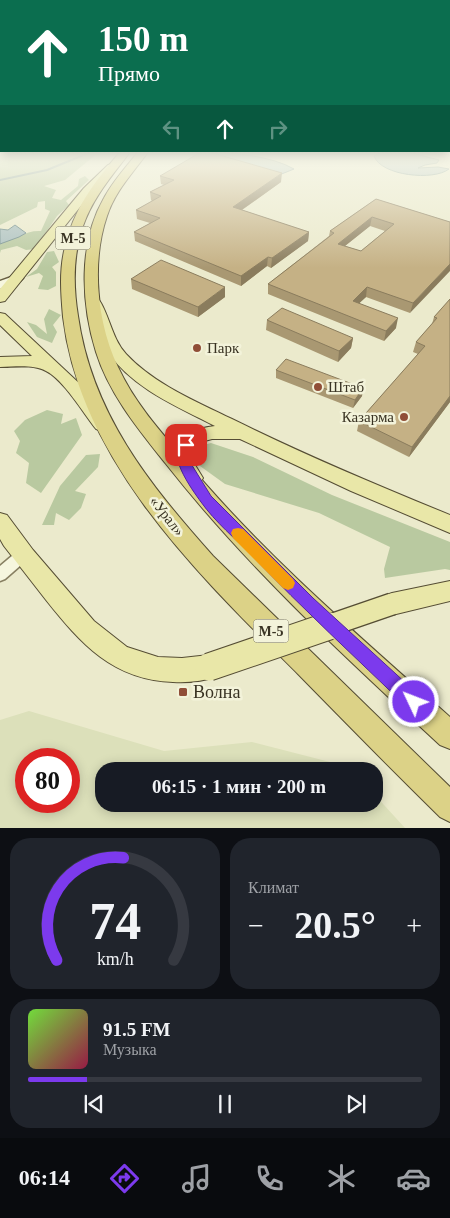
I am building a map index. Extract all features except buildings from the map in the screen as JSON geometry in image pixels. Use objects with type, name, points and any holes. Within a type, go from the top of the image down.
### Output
[{"type":"highway","name":"«Урал»","points":[[94,191],[80,218],[73,239],[68,266],[68,288],[77,356],[92,397],[111,438],[134,473],[171,522],[218,577],[450,808]]},
{"type":"highway","name":"М-5","points":[[114,191],[109,198],[100,224],[93,257],[94,303],[104,354],[126,396],[159,442],[206,499],[308,602],[450,735]]},
{"type":"main road","points":[[0,298],[87,191]]},
{"type":"main road","points":[[0,285],[17,278]]},
{"type":"main road","points":[[94,303],[101,315],[108,340],[119,356],[132,370],[155,386],[247,435],[450,524]]},
{"type":"main road","points":[[0,317],[75,389],[111,438]]},
{"type":"main road","points":[[0,362],[30,360],[55,369]]},
{"type":"main road","points":[[206,499],[184,463],[182,455],[186,445],[196,436],[216,431],[247,435]]},
{"type":"main road","points":[[0,521],[24,554],[92,636],[111,652],[130,662],[155,669],[189,671],[209,667],[392,604],[450,590]]},
{"type":"street","points":[[0,575],[24,554]]},
{"type":"green space","points":[[0,191],[56,191],[52,198],[61,200],[72,191],[77,191],[66,201],[69,205],[57,216],[35,249],[26,250],[17,246],[1,250],[0,253],[0,244],[25,233],[41,231],[50,211],[45,209],[45,201],[38,202],[37,207],[0,225]]},
{"type":"green space","points":[[54,251],[59,262],[52,267],[56,272],[56,286],[48,290],[38,289],[43,276],[39,273],[26,277],[37,269],[47,252]]},
{"type":"green space","points":[[49,309],[61,315],[53,325],[57,332],[52,343],[37,337],[27,322],[36,325],[47,334],[44,319]]},
{"type":"green space","points":[[47,410],[63,414],[61,424],[76,418],[82,435],[41,493],[26,483],[29,463],[16,453],[20,441],[14,431],[25,420]]},
{"type":"green space","points":[[211,443],[253,457],[332,495],[450,542],[450,570],[445,569],[385,578],[384,569],[390,547],[319,513],[225,484],[193,461],[196,447]]},
{"type":"green space","points":[[100,454],[98,467],[75,491],[86,494],[81,508],[69,520],[56,513],[54,525],[42,525],[60,486],[86,455]]},
{"type":"green space","points":[[29,711],[164,751],[252,742],[330,762],[95,762],[95,812],[383,812],[383,804],[405,828],[0,828],[0,720]]},
{"type":"shaded area","points":[[15,225],[26,233],[0,244],[0,229],[8,230]]},
{"type":"slow traffic","points":[[238,533],[288,583]]},
{"type":"place","name":"Парк","points":[[197,348]]},
{"type":"place","name":"Штаб","points":[[318,387]]},
{"type":"place","name":"Казарма","points":[[404,417]]},
{"type":"place","name":"Волна","points":[[183,692]]},
{"type":"route","points":[[186,445],[182,455],[184,463],[206,499],[308,602],[414,702]]}]
